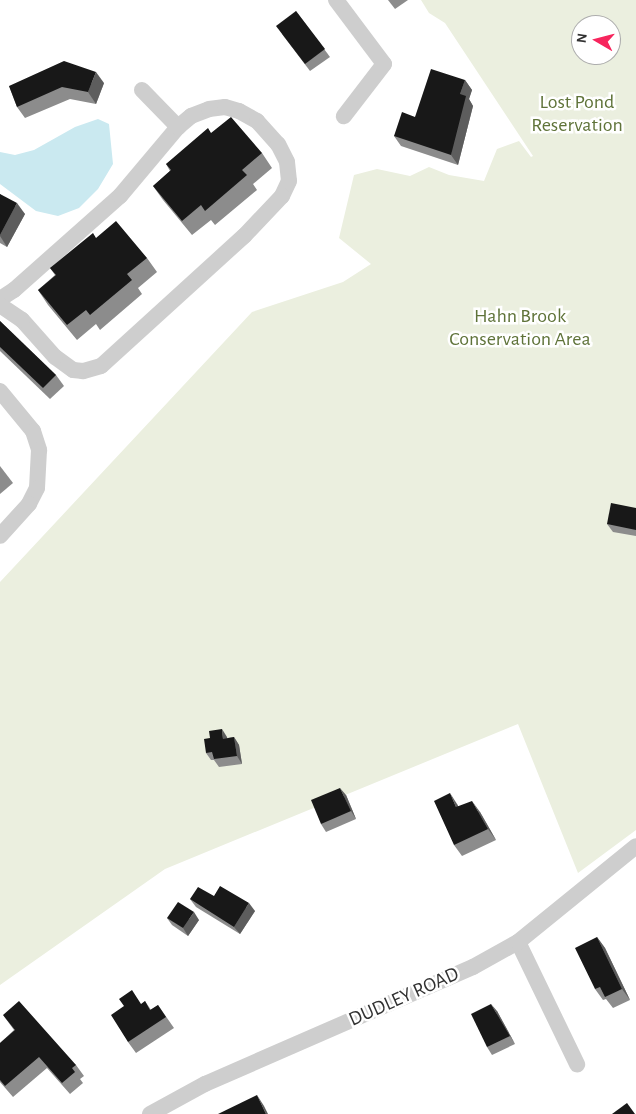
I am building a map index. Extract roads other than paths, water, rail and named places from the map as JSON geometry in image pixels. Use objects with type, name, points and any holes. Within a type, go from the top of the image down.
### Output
[{"type":"street","points":[[336,0],[384,64],[344,116]]},
{"type":"street","points":[[142,90],[178,127]]},
{"type":"street","points":[[0,299],[14,290],[120,196],[178,127],[209,108],[225,107],[257,121],[278,144],[287,162],[289,180],[282,196],[244,236],[101,366],[83,371],[73,370],[54,357],[22,320],[0,305]]},
{"type":"street","points":[[0,391],[33,431],[40,450],[37,488],[29,504],[0,536]]},
{"type":"street","name":"DUDLEY ROAD","points":[[150,1114],[205,1084],[466,970],[518,942],[636,846]]},
{"type":"street","points":[[518,942],[577,1064]]},
{"type":"water","points":[[98,119],[109,124],[113,164],[98,189],[79,208],[58,216],[36,211],[0,184],[0,152],[15,155],[34,150],[75,127]]},
{"type":"park label","name":"Lost Pond Reservation","points":[[577,114]]},
{"type":"park label","name":"Hahn Brook Conservation Area","points":[[520,328]]}]
